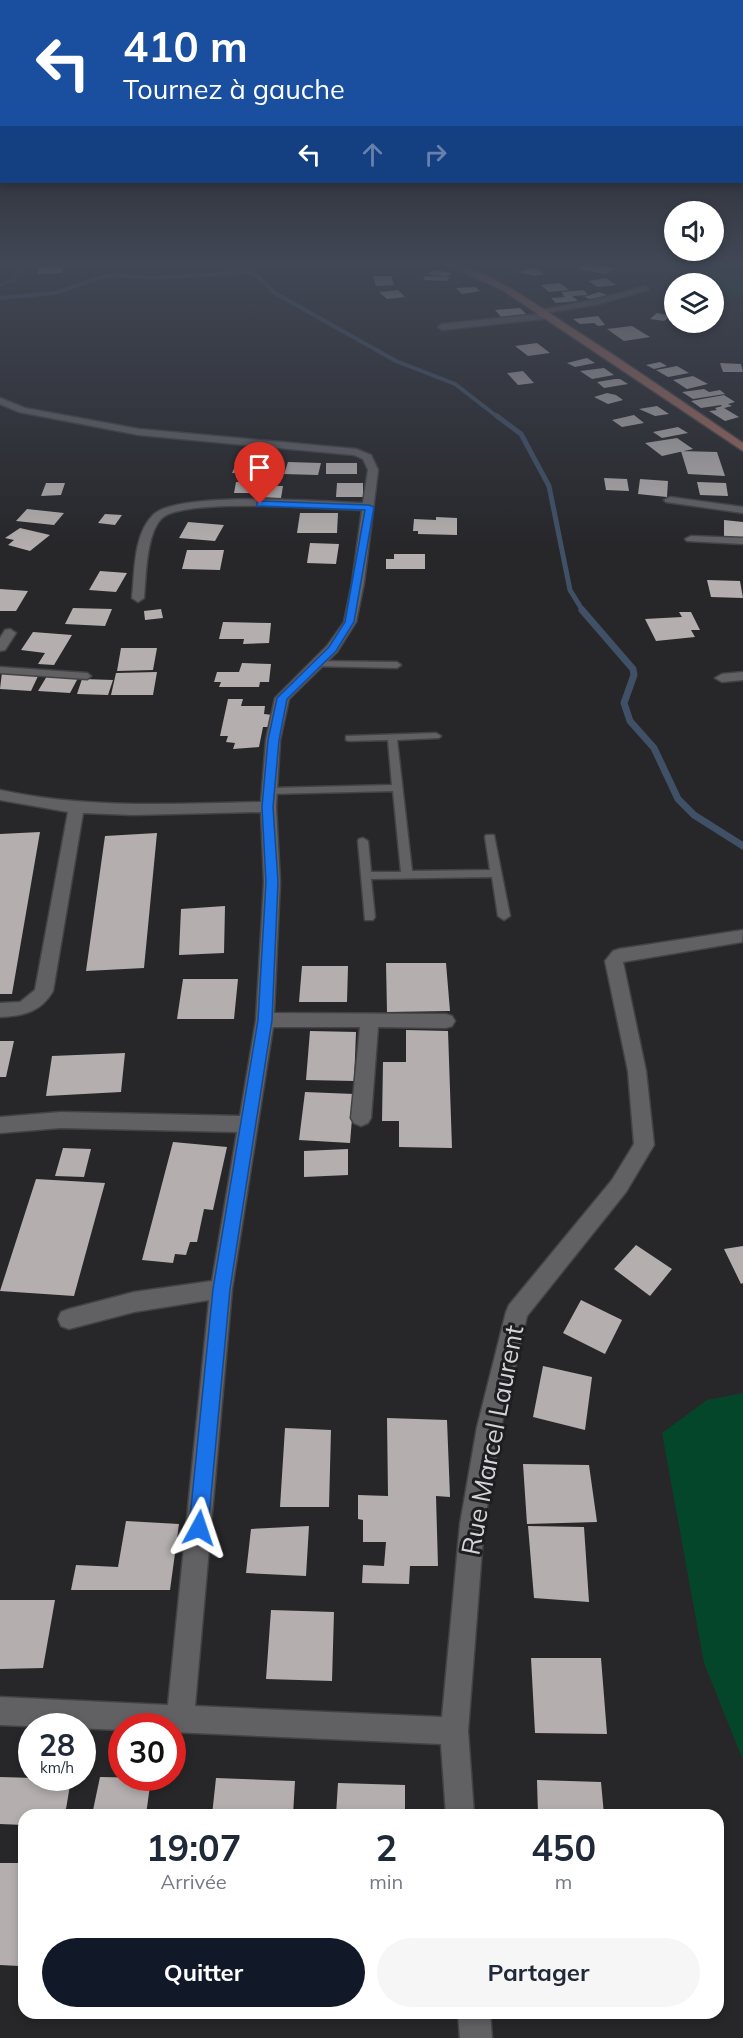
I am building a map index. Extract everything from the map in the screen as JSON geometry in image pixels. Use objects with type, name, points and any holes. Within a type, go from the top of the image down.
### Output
[{"type":"main road","points":[[611,358],[743,448]]},
{"type":"street","points":[[0,401],[22,410],[139,432],[356,452],[367,456],[372,462],[369,507],[350,622],[332,649],[315,663],[282,698],[273,740],[268,799],[272,882],[265,1020],[221,1289],[181,1713]]},
{"type":"street","points":[[670,500],[743,510]]},
{"type":"street","points":[[138,598],[143,550],[151,527],[160,514],[170,509],[186,506],[260,504],[369,507]]},
{"type":"street","points":[[691,539],[743,541]]},
{"type":"street","points":[[0,647],[10,633]]},
{"type":"street","points":[[722,678],[743,676]]},
{"type":"street","points":[[0,795],[76,807],[122,809],[268,799]]},
{"type":"street","points":[[0,1010],[27,1007],[37,1002],[44,992],[76,807]]},
{"type":"street","name":"Rue Marcel Laurent","points":[[460,1809],[454,1731],[472,1524],[489,1427],[517,1312],[619,1186],[644,1145],[637,1071],[614,961],[619,955],[742,936]]},
{"type":"street","points":[[265,1020],[446,1021]]},
{"type":"street","points":[[361,1118],[370,1020]]},
{"type":"street","points":[[0,1125],[61,1120],[249,1124]]},
{"type":"street","points":[[69,1319],[134,1302],[221,1289]]},
{"type":"street","points":[[0,1711],[108,1716]]},
{"type":"street","points":[[186,1719],[454,1731]]},
{"type":"street","points":[[474,2019],[476,2038]]},
{"type":"lane","points":[[315,663],[397,666]]},
{"type":"lane","points":[[0,670],[87,676]]},
{"type":"lane","points":[[349,738],[436,736]]},
{"type":"lane","points":[[392,737],[407,874]]},
{"type":"lane","points":[[268,799],[397,788]]},
{"type":"lane","points":[[490,837],[504,916]]},
{"type":"lane","points":[[363,841],[369,917]]},
{"type":"lane","points":[[367,876],[496,873]]},
{"type":"green space","points":[[743,1393],[743,1760],[704,1663],[662,1433],[707,1400]]},
{"type":"building","points":[[587,358],[595,363],[575,367],[567,363]]},
{"type":"building","points":[[660,362],[667,366],[654,369],[646,365]]},
{"type":"building","points":[[720,363],[741,364],[743,372],[723,372]]},
{"type":"building","points":[[677,366],[689,373],[668,377],[656,370]]},
{"type":"building","points":[[604,368],[614,375],[592,379],[580,371]]},
{"type":"building","points":[[523,371],[534,383],[518,385],[507,373]]},
{"type":"building","points":[[693,376],[708,384],[687,389],[673,380]]},
{"type":"building","points":[[615,379],[628,384],[604,388],[597,382]]},
{"type":"building","points":[[704,389],[709,392],[720,390],[725,394],[693,399],[682,392]]},
{"type":"building","points":[[607,393],[623,400],[608,404],[594,397]]},
{"type":"building","points":[[724,395],[735,402],[728,404],[732,406],[724,408],[739,417],[725,421],[709,411],[717,410],[715,408],[721,405],[701,408],[691,401]]},
{"type":"building","points":[[657,406],[669,414],[655,416],[639,409]]},
{"type":"building","points":[[634,415],[644,423],[622,427],[612,420]]},
{"type":"building","points":[[678,427],[688,433],[662,438],[653,432]]},
{"type":"building","points":[[677,438],[693,449],[662,456],[645,443]]},
{"type":"building","points":[[681,451],[717,452],[725,476],[688,474]]},
{"type":"building","points":[[237,461],[266,462],[263,474],[232,473]]},
{"type":"building","points":[[288,462],[321,463],[318,475],[284,474]]},
{"type":"building","points":[[326,463],[357,463],[357,474],[326,474]]},
{"type":"building","points":[[604,478],[627,479],[629,491],[606,490]]},
{"type":"building","points":[[640,479],[668,481],[667,497],[638,494]]},
{"type":"building","points":[[236,482],[256,483],[254,493],[234,493]]},
{"type":"building","points":[[697,482],[726,483],[728,496],[700,495]]},
{"type":"building","points":[[46,483],[65,483],[61,495],[41,496]]},
{"type":"building","points":[[337,483],[363,483],[363,497],[336,497]]},
{"type":"building","points":[[262,486],[283,486],[281,498],[259,497]]},
{"type":"building","points":[[27,509],[64,513],[54,525],[16,521]]},
{"type":"building","points":[[300,513],[338,513],[337,533],[297,533]]},
{"type":"building","points":[[105,514],[122,515],[115,525],[98,523]]},
{"type":"building","points":[[436,517],[457,518],[457,535],[418,534],[418,531],[413,531],[414,519],[436,520]]},
{"type":"building","points":[[724,520],[743,522],[743,538],[724,536]]},
{"type":"building","points":[[188,522],[224,525],[215,541],[179,538]]},
{"type":"building","points":[[20,528],[50,535],[30,551],[8,545],[14,540],[5,538]]},
{"type":"building","points":[[310,543],[339,544],[336,564],[307,563]]},
{"type":"building","points":[[187,550],[224,550],[220,570],[182,569]]},
{"type":"building","points":[[394,554],[425,554],[425,569],[386,569],[386,559],[394,559]]},
{"type":"building","points":[[100,571],[127,573],[116,592],[89,590]]},
{"type":"building","points":[[707,580],[740,581],[743,598],[711,597]]},
{"type":"building","points":[[0,589],[28,591],[16,611],[0,611]]},
{"type":"building","points":[[73,608],[112,609],[105,626],[65,624]]},
{"type":"building","points":[[161,609],[163,618],[145,620],[144,611]]},
{"type":"building","points":[[679,612],[691,612],[700,630],[691,630],[695,637],[656,641],[645,619],[682,617]]},
{"type":"building","points":[[223,622],[271,623],[269,643],[243,644],[244,639],[219,639]]},
{"type":"building","points":[[33,632],[72,635],[54,665],[38,664],[45,653],[21,650]]},
{"type":"building","points":[[121,648],[157,648],[153,670],[117,671]]},
{"type":"building","points":[[242,663],[271,664],[269,682],[260,682],[259,687],[219,687],[221,682],[214,682],[217,672],[239,672]]},
{"type":"building","points":[[2,672],[39,674],[31,691],[0,689]]},
{"type":"building","points":[[157,672],[153,695],[111,695],[116,673]]},
{"type":"building","points":[[47,676],[78,678],[70,693],[38,691]]},
{"type":"building","points":[[82,679],[113,680],[108,695],[77,694]]},
{"type":"building","points":[[228,699],[243,699],[241,706],[265,706],[264,714],[273,715],[270,727],[263,727],[259,747],[233,749],[235,743],[226,742],[228,736],[220,736]]},
{"type":"building","points":[[40,832],[12,994],[0,994],[0,834]]},
{"type":"building","points":[[157,833],[144,968],[86,971],[105,836]]},
{"type":"building","points":[[225,906],[224,953],[179,955],[181,909]]},
{"type":"building","points":[[386,963],[446,963],[450,1011],[387,1012]]},
{"type":"building","points":[[302,966],[348,966],[347,1002],[299,1002]]},
{"type":"building","points":[[183,979],[238,979],[234,1019],[177,1019]]},
{"type":"building","points":[[406,1030],[448,1031],[452,1148],[399,1147],[399,1121],[382,1121],[383,1062],[406,1062]]},
{"type":"building","points":[[310,1031],[356,1032],[354,1081],[306,1080]]},
{"type":"building","points":[[0,1041],[14,1041],[6,1077],[0,1077]]},
{"type":"building","points":[[125,1053],[121,1092],[46,1096],[52,1056]]},
{"type":"building","points":[[305,1092],[354,1094],[350,1143],[299,1140]]},
{"type":"building","points":[[173,1142],[227,1147],[213,1210],[204,1209],[197,1242],[190,1242],[186,1255],[175,1254],[173,1263],[142,1260]]},
{"type":"building","points":[[63,1148],[91,1149],[84,1177],[55,1176]]},
{"type":"building","points":[[348,1149],[348,1175],[304,1177],[304,1151]]},
{"type":"building","points":[[36,1179],[105,1183],[74,1296],[0,1291]]},
{"type":"building","points":[[636,1245],[672,1269],[650,1296],[614,1269]]},
{"type":"building","points":[[743,1246],[743,1283],[741,1284],[724,1249]]},
{"type":"building","points":[[581,1300],[622,1320],[605,1354],[563,1333]]},
{"type":"building","points":[[543,1366],[592,1377],[585,1430],[533,1417]]},
{"type":"building","points":[[387,1418],[447,1420],[450,1497],[436,1496],[438,1566],[410,1566],[409,1584],[362,1583],[363,1565],[384,1566],[386,1542],[363,1542],[363,1520],[358,1519],[358,1495],[388,1496]]},
{"type":"building","points":[[285,1428],[331,1430],[329,1507],[280,1507]]},
{"type":"building","points":[[523,1464],[589,1465],[597,1522],[527,1524]]},
{"type":"building","points":[[126,1521],[179,1524],[170,1590],[71,1590],[76,1565],[118,1567]]},
{"type":"building","points":[[309,1526],[306,1576],[246,1573],[251,1529]]},
{"type":"building","points":[[528,1526],[584,1527],[589,1602],[534,1598]]},
{"type":"building","points":[[0,1600],[55,1600],[43,1668],[0,1669]]},
{"type":"building","points":[[271,1610],[334,1612],[332,1681],[266,1679]]},
{"type":"building","points":[[531,1658],[601,1658],[607,1734],[535,1733]]},
{"type":"building","points":[[0,1777],[18,1778],[18,1791],[69,1791],[66,1809],[18,1809],[18,1825],[0,1824]]},
{"type":"building","points":[[100,1777],[108,1777],[108,1791],[149,1791],[147,1809],[93,1809]]},
{"type":"building","points":[[216,1778],[295,1781],[293,1809],[213,1809]]},
{"type":"building","points":[[537,1780],[601,1782],[603,1809],[538,1809]]},
{"type":"building","points":[[338,1783],[405,1785],[405,1809],[336,1809]]},
{"type":"building","points":[[0,1863],[18,1863],[18,1966],[0,1965]]},
{"type":"waterway","points":[[391,358],[455,384],[499,418]]},
{"type":"waterway","points":[[497,416],[521,434],[549,486],[570,590],[583,611]]},
{"type":"waterway","points":[[582,610],[633,669],[634,675],[624,703],[630,721],[654,748],[678,799],[694,815],[743,846]]},
{"type":"route","points":[[199,1528],[221,1289],[265,1020],[272,882],[267,807],[273,740],[282,698],[315,663],[332,649],[350,622],[369,507],[260,504]]}]
